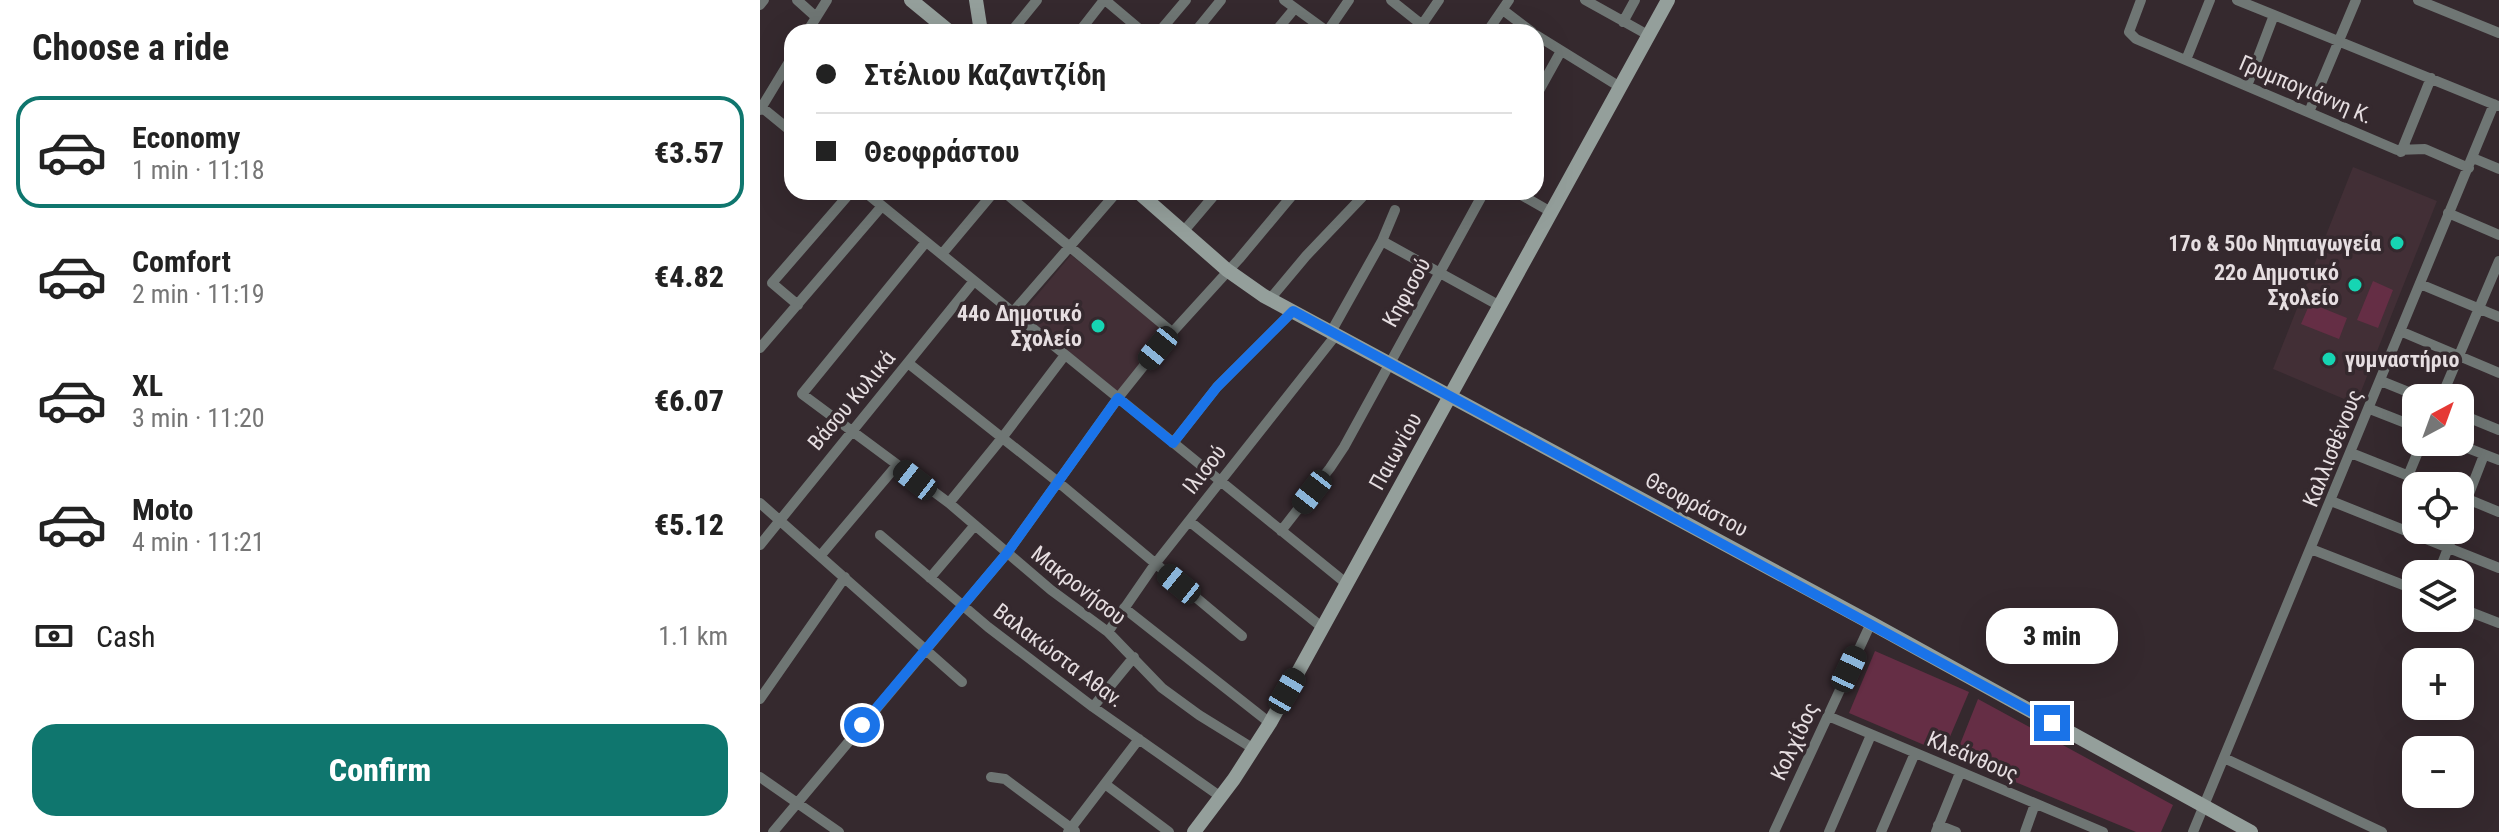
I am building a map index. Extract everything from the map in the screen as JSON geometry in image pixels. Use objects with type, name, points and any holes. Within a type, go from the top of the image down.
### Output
[{"type":"street","points":[[760,5],[764,0]]},
{"type":"street","points":[[797,0],[816,17]]},
{"type":"street","points":[[812,24],[827,0]]},
{"type":"street","points":[[911,0],[940,24]]},
{"type":"street","points":[[976,0],[980,24]]},
{"type":"street","points":[[1018,24],[1037,0]]},
{"type":"street","points":[[1086,24],[1105,0],[1134,24]]},
{"type":"street","points":[[1166,24],[1186,0]]},
{"type":"street","points":[[1202,24],[1221,0]]},
{"type":"street","points":[[1284,0],[1316,24]]},
{"type":"street","points":[[1332,24],[1349,0]]},
{"type":"street","points":[[1391,0],[1417,24]]},
{"type":"street","points":[[1426,24],[1439,0]]},
{"type":"street","points":[[1585,0],[1648,35]]},
{"type":"street","points":[[1623,22],[1635,0]]},
{"type":"street","name":"Παιωνίου","points":[[1194,832],[1270,723],[1668,0]]},
{"type":"street","name":"Γρυμπογιάννη Κ.","points":[[2141,0],[2129,34],[2401,152],[2425,149],[2499,169]]},
{"type":"street","points":[[2186,60],[2210,0]]},
{"type":"street","points":[[2237,0],[2497,105]]},
{"type":"street","points":[[2309,112],[2356,0]]},
{"type":"street","points":[[2418,0],[2499,33]]},
{"type":"street","points":[[1493,24],[1506,5],[1524,24]]},
{"type":"street","points":[[1282,24],[1295,8]]},
{"type":"street","points":[[2247,86],[2274,15]]},
{"type":"street","points":[[1544,40],[1620,87]]},
{"type":"street","points":[[1544,82],[1561,51]]},
{"type":"street","points":[[784,70],[761,108],[784,126]]},
{"type":"street","points":[[2401,152],[2431,78]]},
{"type":"street","name":"Καλλισθένους","points":[[2193,832],[2370,409],[2448,213],[2497,105]]},
{"type":"street","points":[[798,305],[772,283],[844,200]]},
{"type":"street","points":[[875,200],[1347,584]]},
{"type":"street","points":[[942,254],[987,200]]},
{"type":"street","points":[[1013,200],[1172,332]]},
{"type":"street","points":[[1013,312],[1110,200]]},
{"type":"street","name":"Θεοφράστου","points":[[1149,200],[1227,270],[1270,299],[2251,832]]},
{"type":"street","points":[[1183,232],[1210,200]]},
{"type":"street","points":[[773,832],[1007,553],[1118,398],[1288,200]]},
{"type":"street","points":[[1270,299],[1359,200]]},
{"type":"street","name":"Κηφισού","points":[[1281,531],[1333,465],[1480,200]]},
{"type":"street","points":[[1530,200],[1551,212]]},
{"type":"street","points":[[760,348],[882,206]]},
{"type":"street","name":"Ιλισού","points":[[1108,632],[1155,564],[1334,334],[1395,210]]},
{"type":"street","points":[[2448,213],[2499,235]]},
{"type":"street","points":[[1382,241],[1500,306]]},
{"type":"street","name":"Μακρονήσου","points":[[926,242],[802,394],[949,503],[1076,610],[1108,632],[1176,699],[1254,749]]},
{"type":"street","points":[[2447,384],[2499,261]]},
{"type":"street","name":"Βάσου Κυλικά","points":[[760,545],[974,281]]},
{"type":"street","points":[[2420,284],[2499,317]]},
{"type":"street","points":[[2487,290],[2499,295]]},
{"type":"street","points":[[1173,443],[1217,387],[1293,311]]},
{"type":"street","points":[[2400,331],[2499,373]]},
{"type":"street","points":[[949,503],[1065,355]]},
{"type":"street","points":[[908,363],[1058,482],[1242,636]]},
{"type":"street","points":[[2381,381],[2402,390]]},
{"type":"street","points":[[2370,409],[2402,422]]},
{"type":"street","points":[[2474,420],[2499,430]]},
{"type":"street","points":[[2474,451],[2499,460]]},
{"type":"street","points":[[2351,453],[2402,474]]},
{"type":"street","points":[[2474,476],[2484,455]]},
{"type":"street","points":[[821,555],[897,465]]},
{"type":"street","points":[[2331,501],[2499,568]]},
{"type":"street","points":[[2474,502],[2499,512]]},
{"type":"street","points":[[760,503],[962,682]]},
{"type":"street","points":[[1189,521],[1323,628]]},
{"type":"street","points":[[930,578],[975,525]]},
{"type":"street","name":"Βαλακώστα Αθαν.","points":[[880,535],[962,606],[1093,707],[1221,797]]},
{"type":"street","points":[[2443,560],[2450,544]]},
{"type":"street","points":[[2311,549],[2402,585]]},
{"type":"street","points":[[760,699],[845,577]]},
{"type":"street","points":[[1124,608],[1270,723]]},
{"type":"street","points":[[2474,613],[2499,623]]},
{"type":"street","name":"Κολχίδος","points":[[1774,832],[1871,623]]},
{"type":"street","points":[[1093,707],[1134,657]]},
{"type":"street","name":"Κλεάνθους","points":[[1828,716],[2088,829],[2103,832]]},
{"type":"street","points":[[1829,832],[1871,735]]},
{"type":"street","points":[[991,777],[1005,779],[1072,831],[1139,739]]},
{"type":"street","points":[[1881,832],[1915,753]]},
{"type":"street","points":[[2224,758],[2382,832]]},
{"type":"street","points":[[1956,832],[1937,828],[1960,773]]},
{"type":"street","points":[[760,777],[839,832]]},
{"type":"street","points":[[1105,784],[1169,832]]},
{"type":"street","points":[[2025,832],[2035,804]]},
{"type":"shaded area","name":"22ο Δημοτικό Σχολείο","points":[[2353,167],[2437,201],[2356,404],[2273,369]]},
{"type":"shaded area","name":"44ο Δημοτικό Σχολείο","points":[[1071,255],[1167,333],[1118,392],[1022,313]]},
{"type":"shaded area","points":[[2373,281],[2393,290],[2378,328],[2357,320]]},
{"type":"shaded area","points":[[2310,303],[2347,318],[2339,339],[2301,324]]},
{"type":"shaded area","points":[[1875,651],[1969,692],[1943,753],[1849,713]]},
{"type":"shaded area","points":[[1978,699],[2173,805],[2161,832],[2136,832],[1955,757]]},
{"type":"place","name":"17ο & 50ο Νηπιαγωγεία","points":[[2397,243]]},
{"type":"place","name":"22ο Δημοτικό Σχολείο","points":[[2355,285]]},
{"type":"place","name":"44ο Δημοτικό Σχολείο","points":[[1098,326]]},
{"type":"place","name":"γυμναστήριο","points":[[2329,359]]},
{"type":"route","points":[[862,725],[1007,553],[1118,398],[1173,443],[1217,387],[1293,311],[2052,723]]}]
